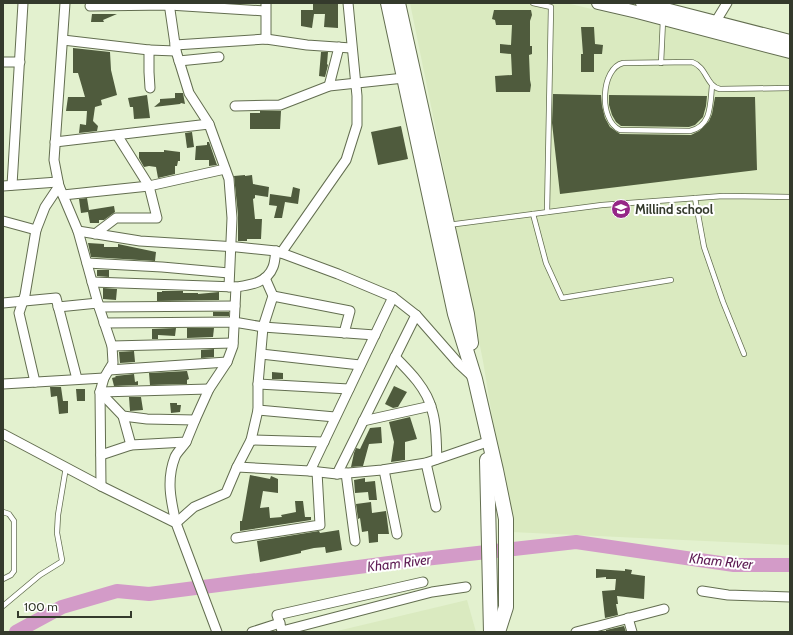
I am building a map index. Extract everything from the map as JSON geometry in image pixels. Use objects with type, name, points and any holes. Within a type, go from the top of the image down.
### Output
[{"type":"main road","points":[[388,3],[404,78],[442,225]]},
{"type":"main road","points":[[398,3],[442,225],[455,314],[475,379],[496,470],[506,522],[506,607],[498,632]]},
{"type":"main road","points":[[487,436],[491,632]]},
{"type":"street","points":[[23,3],[20,62],[8,185],[59,184]]},
{"type":"street","points":[[65,3],[54,160],[59,184],[78,231],[98,305],[112,346],[113,364],[106,374],[100,392],[101,486]]},
{"type":"street","points":[[92,282],[232,287],[254,285],[265,278],[273,267],[278,252],[346,160],[357,125],[356,84],[351,48],[348,3]]},
{"type":"street","points":[[598,3],[663,10]]},
{"type":"street","points":[[642,3],[790,52]]},
{"type":"street","points":[[713,26],[727,3]]},
{"type":"street","points":[[90,6],[169,4],[266,7],[266,39]]},
{"type":"street","points":[[169,4],[175,48],[189,92],[209,124],[229,179],[232,218],[229,273],[235,306],[233,343],[227,362],[209,389],[186,442],[175,456],[169,480],[170,496],[176,524],[217,632]]},
{"type":"street","points":[[713,26],[790,41]]},
{"type":"street","points":[[63,40],[149,50],[266,39],[306,45],[351,48]]},
{"type":"street","points":[[329,86],[339,47]]},
{"type":"street","points":[[149,50],[150,88]]},
{"type":"street","points":[[179,61],[219,57]]},
{"type":"street","points":[[3,62],[20,62]]},
{"type":"street","points":[[235,106],[280,105],[329,86],[404,78]]},
{"type":"street","points":[[55,142],[209,124]]},
{"type":"street","points":[[95,234],[116,218],[157,218],[149,186],[117,135]]},
{"type":"street","points":[[63,195],[149,186],[225,169]]},
{"type":"street","points":[[35,382],[19,313],[23,301],[36,230],[45,207],[59,184]]},
{"type":"street","points":[[3,220],[36,230]]},
{"type":"street","points":[[78,231],[140,241],[230,246],[278,252],[338,274],[393,298],[416,315],[459,364],[475,379]]},
{"type":"street","points":[[87,263],[162,267],[229,273]]},
{"type":"street","points":[[176,524],[194,507],[226,493],[251,440],[258,410],[258,384],[263,327],[273,296],[265,278]]},
{"type":"street","points":[[273,296],[350,311],[344,333]]},
{"type":"street","points":[[3,303],[56,298],[77,379]]},
{"type":"street","points":[[236,538],[320,525],[314,472],[324,442],[335,417],[393,298]]},
{"type":"street","points":[[58,307],[98,305],[235,306]]},
{"type":"street","points":[[355,541],[342,474],[363,421],[416,315]]},
{"type":"street","points":[[104,323],[234,322],[263,327],[375,335]]},
{"type":"street","points":[[112,346],[233,343]]},
{"type":"street","points":[[261,354],[360,365]]},
{"type":"street","points":[[395,357],[412,374],[425,393],[431,406],[436,433],[437,459]]},
{"type":"street","points":[[3,384],[77,379],[106,374],[227,362]]},
{"type":"street","points":[[258,384],[349,389]]},
{"type":"street","points":[[100,392],[209,389]]},
{"type":"street","points":[[100,392],[123,416],[131,445]]},
{"type":"street","points":[[363,421],[431,406]]},
{"type":"street","points":[[258,410],[335,417]]},
{"type":"street","points":[[123,416],[147,419],[195,420]]},
{"type":"street","points":[[3,434],[176,524]]},
{"type":"street","points":[[237,467],[342,474],[384,470],[426,463],[487,436]]},
{"type":"street","points":[[251,440],[324,442]]},
{"type":"street","points":[[101,455],[131,445],[186,442]]},
{"type":"street","points":[[426,463],[436,507]]},
{"type":"street","points":[[384,470],[397,534]]},
{"type":"street","points":[[423,582],[278,615],[282,631],[432,592],[466,587]]},
{"type":"street","points":[[702,591],[728,595],[790,597]]},
{"type":"street","points":[[576,632],[664,609]]},
{"type":"street","points":[[628,618],[632,632]]},
{"type":"street","points":[[255,632],[280,623]]},
{"type":"lane","points":[[533,3],[551,7],[548,212]]},
{"type":"lane","points":[[661,62],[663,10]]},
{"type":"lane","points":[[688,62],[696,64],[704,71],[712,86],[710,111],[707,120],[697,129],[690,131],[620,130],[616,128],[607,114],[604,100],[606,87],[610,76],[615,68],[623,63],[688,62]]},
{"type":"lane","points":[[712,86],[720,89],[790,88]]},
{"type":"lane","points":[[442,225],[602,206],[696,198],[723,196],[790,197]]},
{"type":"lane","points":[[696,198],[704,247],[723,302],[744,354]]},
{"type":"lane","points":[[533,214],[546,263],[562,298],[670,280]]},
{"type":"lane","points":[[3,606],[40,575],[62,560],[57,533],[58,515],[66,467]]},
{"type":"lane","points":[[3,512],[9,514],[14,521],[14,571],[11,575],[3,579]]},
{"type":"shaded area","name":"Millind school","points":[[410,3],[566,3],[758,48],[790,57],[790,545],[511,532],[483,361]]},
{"type":"shaded area","points":[[467,600],[476,632],[333,632]]},
{"type":"building","points":[[313,3],[338,3],[338,28],[324,27],[325,14],[314,14],[312,28],[301,26],[301,10],[313,10]]},
{"type":"building","points":[[494,10],[531,10],[530,46],[532,46],[532,54],[529,55],[530,92],[496,92],[495,76],[512,75],[511,54],[500,53],[500,44],[511,45],[512,25],[496,25],[495,20],[492,19]]},
{"type":"building","points":[[92,14],[117,14],[103,20],[104,22],[91,22]]},
{"type":"building","points":[[581,27],[594,27],[595,44],[603,45],[602,54],[594,54],[594,72],[581,72],[581,54],[583,54]]},
{"type":"building","points":[[73,48],[110,52],[111,70],[117,95],[101,100],[102,105],[95,107],[93,121],[98,126],[97,131],[79,133],[80,124],[86,125],[87,111],[66,111],[68,97],[85,97],[78,73],[73,73]]},
{"type":"building","points":[[321,52],[328,52],[328,65],[325,77],[319,76]]},
{"type":"building","points":[[175,93],[183,93],[185,104],[181,103],[154,107],[160,102],[160,99],[175,98]]},
{"type":"building","points":[[553,94],[601,95],[605,118],[610,127],[620,134],[691,135],[699,131],[709,121],[712,114],[715,97],[755,97],[757,170],[560,194],[552,123]]},
{"type":"building","points":[[147,95],[150,118],[134,119],[133,107],[130,107],[128,98]]},
{"type":"building","points":[[609,95],[707,96],[703,117],[695,125],[689,127],[621,126],[616,122],[612,115],[609,105]]},
{"type":"building","points":[[260,111],[281,111],[280,129],[250,129],[250,113],[260,113]]},
{"type":"building","points":[[401,126],[408,159],[378,165],[371,132]]},
{"type":"building","points":[[192,132],[194,147],[187,148],[185,133]]},
{"type":"building","points":[[207,142],[209,142],[217,165],[209,166],[209,160],[195,160],[196,146],[207,145]]},
{"type":"building","points":[[164,150],[180,152],[180,161],[178,161],[177,166],[175,166],[175,174],[158,178],[156,167],[144,167],[139,158],[139,152],[164,152]]},
{"type":"building","points":[[252,175],[253,184],[269,187],[268,197],[255,195],[255,198],[253,199],[255,219],[262,219],[261,239],[247,239],[247,241],[238,241],[238,215],[234,176]]},
{"type":"building","points":[[293,187],[300,189],[298,204],[285,202],[282,218],[274,218],[277,206],[269,205],[270,194],[291,197]]},
{"type":"building","points":[[87,198],[89,210],[114,206],[115,212],[104,220],[99,220],[99,223],[90,223],[88,212],[81,213],[79,199]]},
{"type":"building","points":[[88,243],[104,244],[104,247],[118,247],[118,244],[156,252],[155,261],[91,257]]},
{"type":"building","points":[[97,270],[109,270],[109,277],[97,276]]},
{"type":"building","points":[[103,288],[117,289],[116,300],[103,299]]},
{"type":"building","points":[[183,291],[183,293],[198,294],[219,292],[219,300],[157,301],[157,292]]},
{"type":"building","points":[[213,312],[229,312],[229,316],[213,316]]},
{"type":"building","points":[[176,328],[175,336],[158,335],[158,339],[152,339],[152,329]]},
{"type":"building","points":[[187,328],[214,328],[213,337],[187,338]]},
{"type":"building","points":[[214,349],[214,357],[201,358],[201,350]]},
{"type":"building","points":[[134,351],[135,362],[120,363],[119,352]]},
{"type":"building","points":[[187,371],[189,379],[187,380],[187,384],[150,385],[149,373]]},
{"type":"building","points":[[272,372],[283,373],[283,379],[272,379]]},
{"type":"building","points":[[134,374],[135,382],[138,381],[138,385],[114,386],[112,378],[116,377],[115,376]]},
{"type":"building","points":[[394,386],[407,392],[398,407],[393,408],[385,404]]},
{"type":"building","points":[[50,387],[61,387],[63,401],[68,401],[68,413],[59,414],[57,396],[51,397]]},
{"type":"building","points":[[76,389],[85,389],[85,401],[77,401]]},
{"type":"building","points":[[129,397],[141,397],[143,410],[130,411]]},
{"type":"building","points":[[170,403],[177,403],[177,405],[181,405],[180,412],[171,413]]},
{"type":"building","points":[[410,417],[417,439],[405,442],[405,460],[391,462],[394,442],[389,422]]},
{"type":"building","points":[[381,427],[382,443],[369,444],[363,466],[351,467],[356,448],[360,449],[370,428]]},
{"type":"building","points":[[250,475],[270,479],[271,476],[278,479],[278,493],[263,491],[260,508],[269,507],[270,518],[282,517],[281,515],[296,512],[295,501],[303,501],[305,517],[311,517],[311,520],[240,531],[240,521],[242,521]]},
{"type":"building","points":[[365,478],[365,482],[375,481],[377,500],[369,500],[368,492],[355,493],[354,480]]},
{"type":"building","points":[[371,502],[372,513],[386,511],[389,534],[378,534],[378,542],[369,543],[368,531],[362,532],[356,504]]},
{"type":"building","points":[[339,530],[342,550],[326,553],[325,547],[314,548],[301,551],[301,553],[260,562],[257,541],[319,531],[320,533]]},
{"type":"building","points":[[596,569],[632,570],[631,574],[645,576],[644,599],[617,596],[618,604],[616,604],[618,615],[605,618],[602,591],[615,590],[616,579],[606,579],[606,577],[596,578]]},
{"type":"building","points":[[624,626],[626,632],[606,632],[606,630]]},
{"type":"waterway","name":"Kham River","points":[[16,632],[62,607],[117,591],[149,594],[389,563],[576,542],[734,565],[790,565]]},
{"type":"place","name":"Millind school","points":[[621,209]]}]
